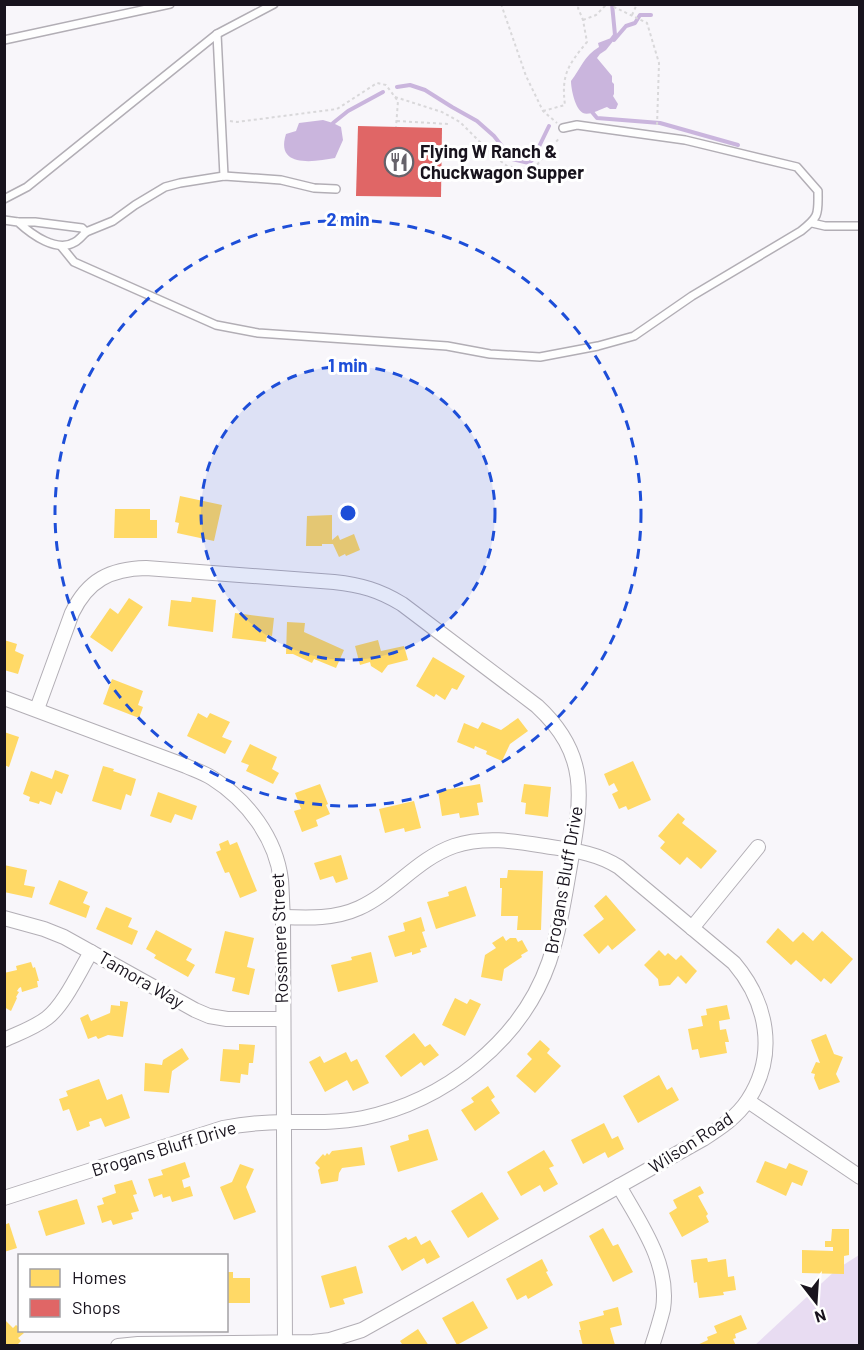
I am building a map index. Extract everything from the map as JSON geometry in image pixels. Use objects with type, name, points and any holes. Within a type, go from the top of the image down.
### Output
[{"type":"street","name":"Brogans Bluff Drive","points":[[4,1198],[223,1128],[283,1122],[338,1122],[390,1111],[445,1086],[463,1074],[481,1060],[516,1022],[536,992],[548,964],[558,933],[579,802],[579,785],[573,755],[560,730],[549,717],[420,618],[386,594],[370,588],[334,582],[146,568],[129,568],[113,572],[99,579],[78,601],[37,710]]},
{"type":"street","name":"Rossmere Street","points":[[4,698],[210,777],[242,802],[266,835],[273,849],[281,879],[283,917],[285,1343]]},
{"type":"street","name":"Wilson Road","points":[[118,1346],[313,1342],[347,1336],[362,1330],[704,1139],[735,1116],[748,1101],[764,1061],[763,1015],[758,1000],[744,975],[734,963],[619,867],[606,859],[573,850],[510,840],[466,843],[429,859],[358,909],[316,918],[283,917]]},
{"type":"street","points":[[692,928],[758,847]]},
{"type":"street","name":"Tamora Way","points":[[4,918],[44,928],[64,937],[182,1004],[209,1016],[227,1019],[283,1019]]},
{"type":"street","points":[[4,1040],[37,1025],[59,1007],[91,952]]},
{"type":"street","points":[[748,1101],[860,1177]]},
{"type":"street","points":[[619,1186],[652,1245],[661,1271],[663,1308],[652,1346]]},
{"type":"lane","points":[[4,40],[170,4]]},
{"type":"lane","points":[[4,200],[27,187],[217,34],[274,4]]},
{"type":"lane","points":[[217,34],[224,176]]},
{"type":"lane","points":[[18,222],[30,233],[61,246],[74,262],[216,325],[258,333],[447,346],[490,354],[540,357],[598,346],[634,336],[692,296],[801,231],[812,223],[818,214],[818,190],[797,167],[685,140],[578,124],[563,128]]},
{"type":"lane","points":[[61,246],[76,242],[86,232],[112,220],[165,187],[180,183],[224,176],[281,180],[314,188],[336,189]]},
{"type":"lane","points":[[4,220],[82,228],[86,232]]},
{"type":"lane","points":[[812,223],[825,226],[860,226]]},
{"type":"path","points":[[395,97],[442,112],[460,122],[507,166],[532,171],[561,135],[563,128],[543,111],[526,76],[501,4]]},
{"type":"path","points":[[543,111],[566,105],[563,87],[570,62],[586,42],[584,20],[578,8],[580,4]]},
{"type":"path","points":[[633,16],[637,4]]},
{"type":"path","points":[[584,20],[596,15],[606,5],[612,5],[647,23],[659,63],[657,127]]},
{"type":"path","points":[[222,120],[237,122],[337,109],[377,83],[387,85],[398,101],[396,127]]},
{"type":"path","points":[[396,121],[448,124]]},
{"type":"shaded area","points":[[611,38],[614,40],[597,58],[612,76],[613,96],[618,104],[616,109],[607,107],[592,113],[583,113],[576,103],[571,81],[586,58],[599,47],[598,43]]},
{"type":"shaded area","points":[[323,120],[341,127],[343,140],[335,158],[307,161],[291,158],[286,153],[284,145],[286,134],[296,131],[299,123]]},
{"type":"shaded area","points":[[859,1255],[859,1345],[754,1346],[837,1269]]},
{"type":"building: Homes","points":[[180,496],[222,505],[214,541],[177,533],[179,523],[175,522]]},
{"type":"building: Homes","points":[[115,509],[150,509],[150,520],[157,520],[157,538],[114,538]]},
{"type":"building: Homes","points":[[332,515],[332,540],[338,535],[340,540],[354,534],[360,550],[339,557],[333,544],[306,546],[307,516]]},
{"type":"building: Homes","points":[[192,597],[216,600],[213,632],[168,626],[171,600],[191,602]]},
{"type":"building: Homes","points":[[129,598],[143,607],[112,652],[90,637],[110,608],[118,614]]},
{"type":"building: Homes","points":[[235,613],[274,618],[272,636],[267,635],[266,642],[232,638]]},
{"type":"building: Homes","points":[[287,622],[305,623],[304,632],[344,650],[336,668],[314,659],[312,663],[293,654],[286,654]]},
{"type":"building: Homes","points":[[4,640],[17,644],[15,651],[24,655],[18,674],[4,670]]},
{"type":"building: Homes","points":[[378,640],[381,651],[404,646],[408,660],[388,665],[382,673],[371,666],[370,662],[360,665],[355,646]]},
{"type":"building: Homes","points":[[433,657],[465,676],[457,690],[452,688],[445,700],[436,694],[434,697],[416,686]]},
{"type":"building: Homes","points":[[112,679],[143,691],[138,705],[143,707],[139,718],[103,704]]},
{"type":"building: Homes","points":[[198,713],[207,718],[210,713],[230,722],[222,737],[232,741],[225,754],[187,736]]},
{"type":"building: Homes","points":[[518,718],[528,731],[510,744],[502,761],[486,754],[487,751],[475,746],[474,749],[457,742],[464,723],[478,729],[482,722],[501,730]]},
{"type":"building: Homes","points":[[4,732],[19,737],[9,767],[4,765]]},
{"type":"building: Homes","points":[[250,744],[277,757],[272,769],[279,773],[273,784],[246,771],[249,765],[241,762]]},
{"type":"building: Homes","points":[[633,761],[651,800],[628,810],[626,806],[619,809],[612,794],[618,791],[614,783],[609,786],[604,774]]},
{"type":"building: Homes","points":[[103,766],[136,779],[131,796],[126,794],[121,810],[92,801]]},
{"type":"building: Homes","points":[[55,770],[69,775],[62,794],[56,791],[51,805],[40,801],[39,804],[29,801],[30,797],[23,794],[31,771],[52,779]]},
{"type":"building: Homes","points":[[320,784],[330,814],[316,820],[318,826],[302,832],[294,811],[301,809],[295,793]]},
{"type":"building: Homes","points":[[480,784],[483,802],[477,803],[479,815],[460,818],[459,813],[442,816],[438,791]]},
{"type":"building: Homes","points":[[524,784],[551,787],[548,817],[525,814],[526,803],[521,802]]},
{"type":"building: Homes","points":[[158,792],[197,806],[192,820],[175,814],[171,823],[150,816]]},
{"type":"building: Homes","points":[[414,801],[421,828],[405,832],[404,828],[385,833],[379,809]]},
{"type":"building: Homes","points":[[678,813],[685,819],[682,823],[717,851],[701,869],[687,857],[680,865],[660,848],[665,842],[658,836]]},
{"type":"building: Homes","points":[[228,840],[230,845],[237,842],[257,891],[240,898],[229,872],[225,873],[216,852],[221,850],[219,844]]},
{"type":"building: Homes","points":[[341,855],[348,879],[336,883],[333,876],[320,880],[314,863]]},
{"type":"building: Homes","points":[[4,865],[27,870],[24,885],[35,887],[32,898],[4,892]]},
{"type":"building: Homes","points":[[508,870],[543,871],[541,930],[517,930],[518,916],[501,916],[500,878],[507,878]]},
{"type":"building: Homes","points":[[59,880],[88,892],[83,903],[90,906],[86,918],[49,904]]},
{"type":"building: Homes","points":[[466,886],[476,916],[436,929],[427,902],[449,896],[448,892]]},
{"type":"building: Homes","points":[[606,895],[636,930],[612,950],[608,945],[599,954],[583,935],[604,919],[594,906]]},
{"type":"building: Homes","points":[[106,907],[132,918],[128,927],[138,931],[132,945],[96,929]]},
{"type":"building: Homes","points":[[421,917],[425,931],[422,932],[427,947],[412,955],[412,952],[395,957],[388,936],[405,931],[403,923]]},
{"type":"building: Homes","points":[[778,928],[793,942],[803,932],[813,941],[822,931],[853,959],[831,984],[824,978],[821,982],[796,960],[791,965],[766,942]]},
{"type":"building: Homes","points":[[156,930],[192,949],[186,960],[195,965],[188,977],[154,958],[156,955],[146,949]]},
{"type":"building: Homes","points":[[225,931],[254,938],[247,967],[255,969],[249,995],[232,991],[235,978],[215,973]]},
{"type":"building: Homes","points":[[503,936],[506,941],[510,938],[516,938],[518,942],[522,940],[528,951],[504,969],[502,981],[481,977],[485,955],[496,948],[492,943]]},
{"type":"building: Homes","points":[[659,950],[665,956],[668,953],[676,960],[681,955],[697,971],[686,984],[678,976],[670,985],[659,986],[658,979],[644,965]]},
{"type":"building: Homes","points":[[371,952],[378,982],[338,992],[331,965]]},
{"type":"building: Homes","points":[[31,962],[39,981],[37,981],[38,987],[22,992],[21,987],[19,988],[11,1011],[4,1007],[4,973],[17,970],[16,966]]},
{"type":"building: Homes","points":[[455,998],[467,1004],[470,999],[481,1004],[465,1036],[442,1025]]},
{"type":"building: Homes","points":[[120,1001],[128,1002],[123,1037],[108,1035],[98,1039],[96,1036],[88,1039],[80,1018],[88,1014],[91,1021],[110,1013],[111,1005],[120,1006]]},
{"type":"building: Homes","points":[[727,1005],[730,1019],[719,1021],[720,1030],[726,1029],[729,1042],[725,1042],[727,1053],[700,1058],[698,1049],[692,1050],[688,1029],[703,1026],[701,1016],[707,1015],[706,1009]]},
{"type":"building: Homes","points":[[414,1033],[425,1047],[430,1044],[439,1055],[424,1066],[421,1062],[401,1077],[385,1056]]},
{"type":"building: Homes","points":[[826,1034],[834,1054],[843,1057],[836,1074],[840,1082],[819,1090],[814,1078],[815,1074],[811,1073],[816,1062],[820,1063],[811,1040]]},
{"type":"building: Homes","points":[[540,1040],[550,1049],[547,1053],[561,1066],[535,1093],[516,1076],[532,1059],[527,1054]]},
{"type":"building: Homes","points":[[239,1044],[255,1045],[253,1063],[249,1063],[248,1075],[241,1074],[240,1083],[220,1081],[223,1049],[239,1050]]},
{"type":"building: Homes","points":[[182,1048],[189,1059],[172,1071],[169,1093],[144,1091],[145,1063],[162,1065],[163,1060]]},
{"type":"building: Homes","points":[[346,1052],[351,1062],[357,1059],[369,1083],[353,1091],[347,1080],[325,1092],[309,1062],[320,1056],[324,1063]]},
{"type":"building: Homes","points":[[659,1075],[667,1090],[672,1087],[679,1100],[638,1123],[623,1096]]},
{"type":"building: Homes","points":[[99,1079],[107,1100],[122,1094],[130,1118],[105,1127],[101,1118],[89,1122],[90,1126],[77,1131],[69,1109],[63,1111],[59,1099],[68,1096],[66,1091]]},
{"type":"building: Homes","points":[[488,1086],[495,1097],[491,1100],[500,1113],[475,1131],[461,1110],[474,1102],[471,1098]]},
{"type":"building: Homes","points":[[604,1123],[612,1139],[618,1136],[624,1149],[608,1158],[605,1152],[583,1164],[571,1140]]},
{"type":"building: Homes","points":[[428,1129],[438,1160],[398,1172],[390,1146],[409,1140],[408,1135]]},
{"type":"building: Homes","points":[[362,1147],[365,1165],[342,1168],[338,1181],[321,1184],[318,1170],[320,1168],[315,1163],[323,1154],[325,1156],[332,1151]]},
{"type":"building: Homes","points":[[544,1150],[554,1166],[549,1168],[558,1184],[544,1192],[540,1185],[521,1196],[507,1172]]},
{"type":"building: Homes","points":[[765,1161],[786,1169],[789,1163],[808,1171],[802,1186],[792,1182],[786,1196],[756,1182]]},
{"type":"building: Homes","points":[[185,1162],[190,1177],[182,1180],[184,1188],[190,1186],[193,1196],[172,1202],[170,1196],[163,1198],[162,1194],[154,1197],[148,1179],[163,1175],[161,1170]]},
{"type":"building: Homes","points":[[240,1164],[254,1169],[246,1187],[256,1212],[234,1220],[220,1187],[232,1182]]},
{"type":"building: Homes","points":[[132,1180],[137,1194],[133,1195],[139,1211],[131,1213],[133,1219],[113,1225],[111,1220],[102,1223],[97,1206],[104,1204],[102,1198],[116,1193],[114,1185]]},
{"type":"building: Homes","points":[[700,1186],[704,1193],[698,1196],[708,1214],[706,1216],[709,1222],[682,1237],[669,1213],[677,1208],[673,1200]]},
{"type":"building: Homes","points":[[482,1192],[499,1219],[468,1238],[451,1211]]},
{"type":"building: Homes","points":[[77,1199],[85,1224],[46,1236],[38,1211]]},
{"type":"building: Homes","points":[[9,1223],[17,1248],[4,1252],[4,1225]]},
{"type":"building: Homes","points":[[603,1228],[613,1246],[618,1244],[633,1272],[613,1282],[589,1236]]},
{"type":"building: Homes","points":[[832,1229],[849,1229],[849,1255],[844,1256],[844,1274],[802,1273],[802,1250],[833,1251],[833,1247],[825,1247],[825,1241],[831,1241]]},
{"type":"building: Homes","points":[[416,1236],[421,1245],[430,1240],[440,1257],[427,1264],[424,1258],[402,1271],[388,1246],[406,1237],[408,1240]]},
{"type":"building: Homes","points":[[707,1258],[708,1262],[726,1259],[728,1277],[734,1276],[736,1290],[723,1292],[724,1295],[699,1298],[697,1282],[694,1283],[691,1260]]},
{"type":"building: Homes","points":[[542,1259],[553,1285],[528,1299],[526,1295],[517,1300],[506,1279]]},
{"type":"building: Homes","points":[[356,1266],[363,1293],[343,1299],[345,1304],[330,1308],[321,1276]]},
{"type":"building: Homes","points":[[228,1272],[233,1272],[233,1278],[250,1278],[250,1303],[228,1303]]},
{"type":"building: Homes","points":[[473,1301],[488,1328],[457,1345],[442,1318]]},
{"type":"building: Homes","points":[[618,1307],[622,1325],[610,1328],[615,1345],[583,1346],[579,1322],[604,1315],[603,1311]]},
{"type":"building: Homes","points":[[741,1315],[747,1329],[735,1334],[736,1338],[733,1339],[736,1346],[695,1346],[717,1333],[714,1326]]},
{"type":"building: Homes","points":[[4,1319],[13,1328],[16,1325],[18,1326],[18,1332],[24,1333],[18,1338],[21,1341],[16,1346],[4,1346]]},
{"type":"building: Homes","points":[[418,1329],[429,1346],[400,1346],[402,1344],[400,1341]]},
{"type":"building: Shops","name":"Flying W Ranch & Chuckwagon Supper","points":[[358,126],[442,128],[441,197],[356,196]]},
{"type":"waterway","points":[[612,4],[615,35],[612,39]]},
{"type":"waterway","points":[[614,40],[626,26],[635,23],[640,15],[651,15]]},
{"type":"waterway","points":[[397,87],[410,85],[425,90],[477,121],[494,136],[512,159],[529,163],[549,126]]},
{"type":"waterway","points":[[333,123],[348,111],[383,92]]},
{"type":"waterway","points":[[592,112],[597,118],[660,123],[738,145]]},
{"type":"place","name":"Flying W Ranch & Chuckwagon Supper","points":[[399,162]]}]
